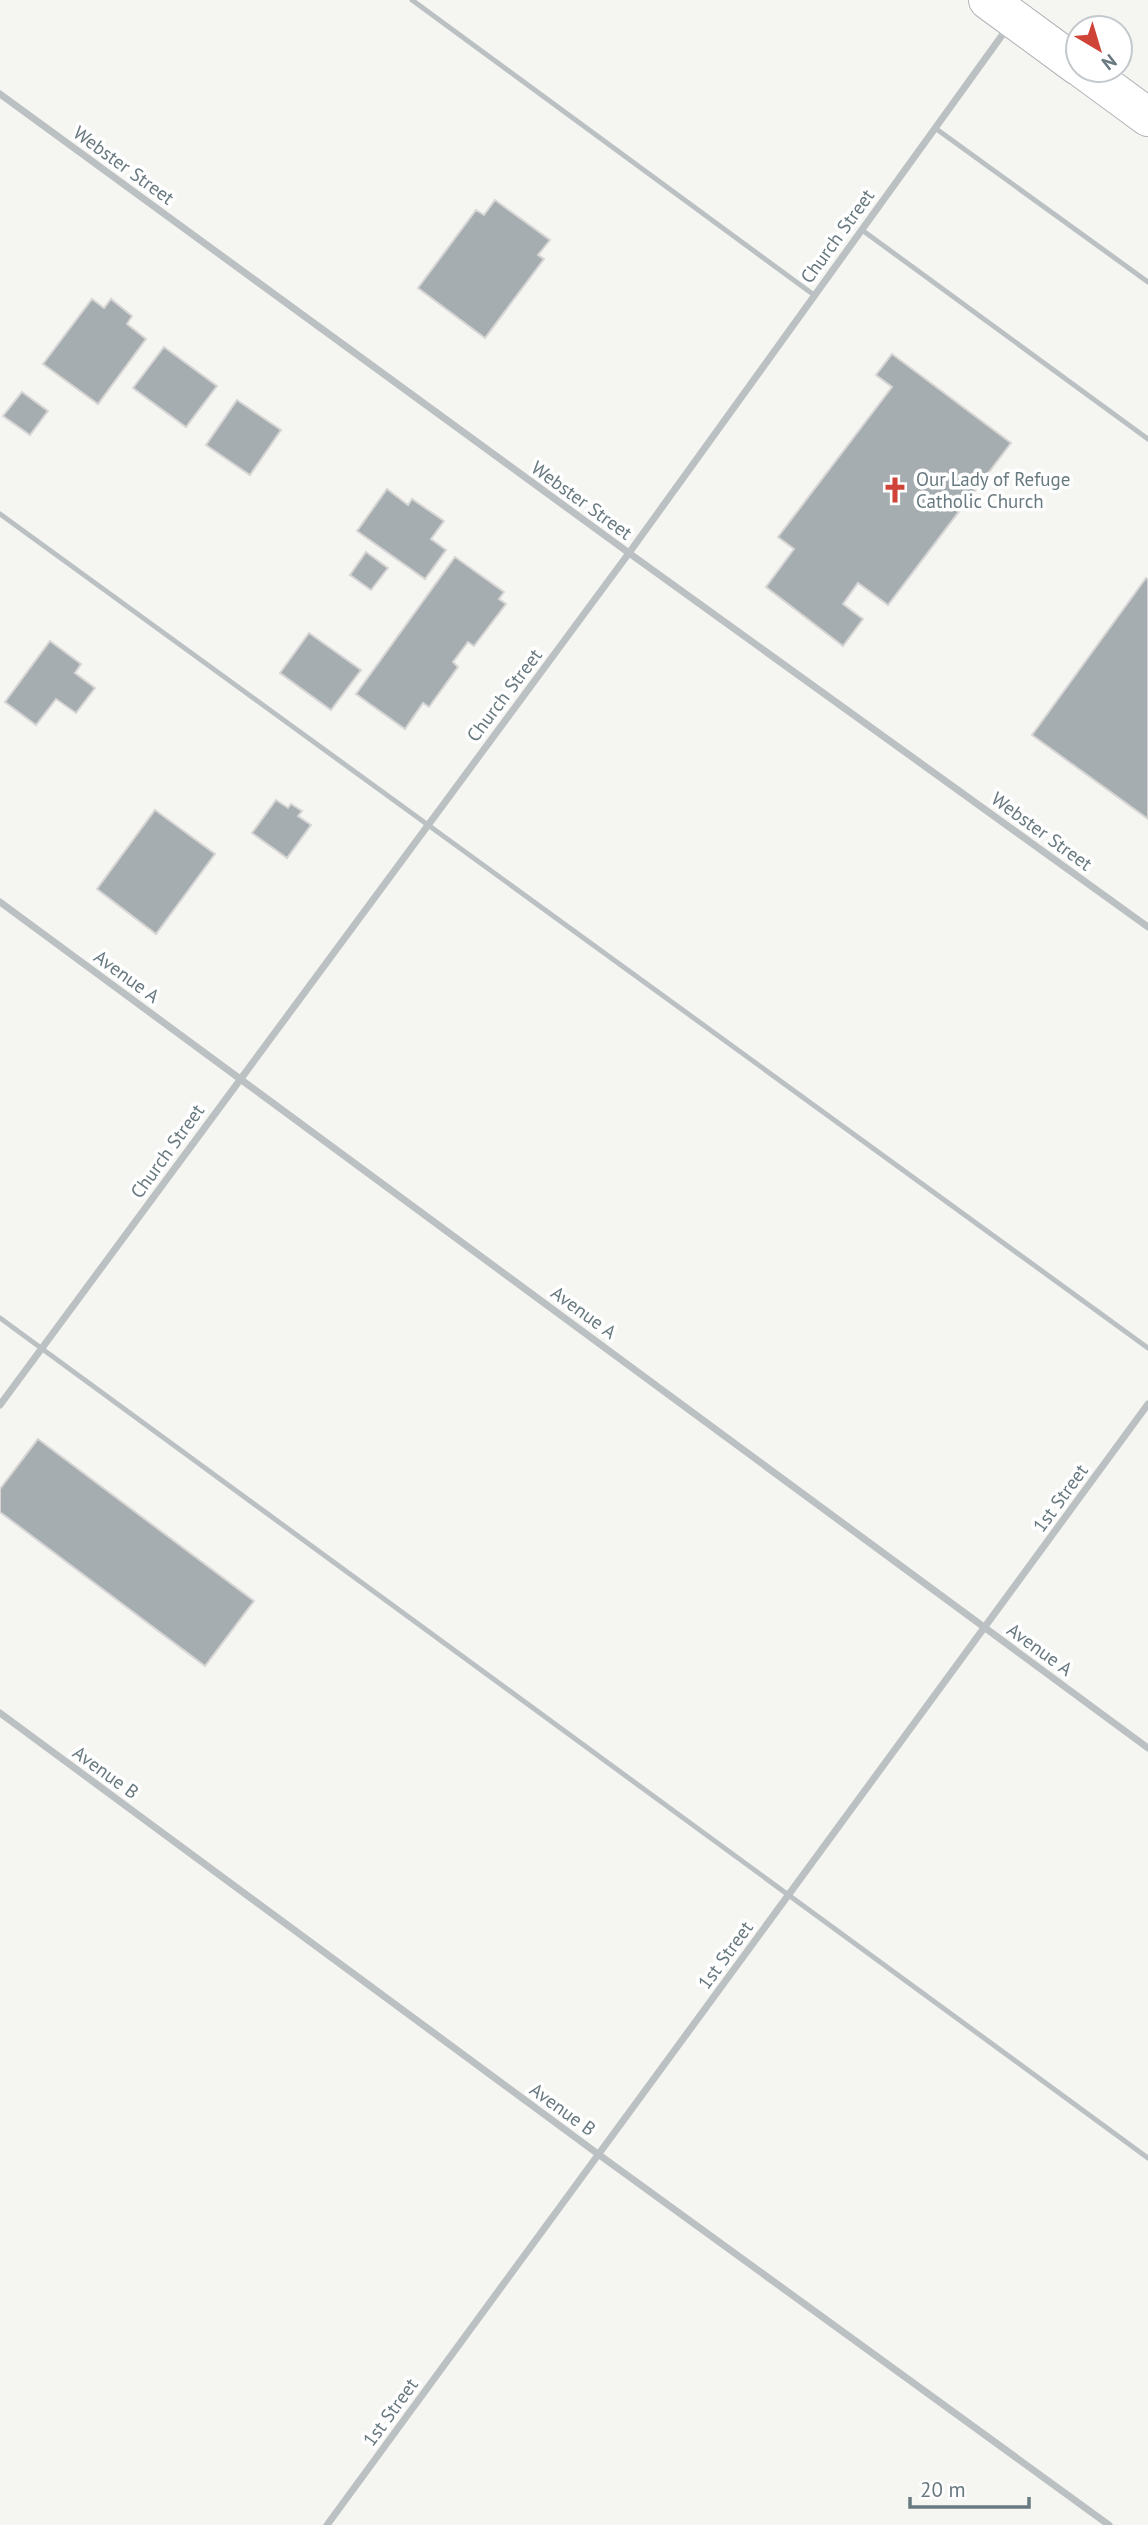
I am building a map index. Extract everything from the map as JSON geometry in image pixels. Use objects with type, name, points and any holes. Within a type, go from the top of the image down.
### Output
[{"type":"main road","points":[[1008,9],[1064,55]]},
{"type":"main road","points":[[1103,84],[1148,117]]},
{"type":"street","name":"Church Street","points":[[0,1405],[628,553],[862,230],[935,128],[1008,9]]},
{"type":"street","name":"Webster Street","points":[[0,94],[628,553],[1148,927]]},
{"type":"street","name":"Avenue A","points":[[0,902],[1148,1748]]},
{"type":"street","name":"1st Street","points":[[327,2525],[1148,1404]]},
{"type":"street","name":"Avenue B","points":[[0,1713],[598,2154],[1109,2525]]},
{"type":"lane","points":[[412,0],[814,295]]},
{"type":"lane","points":[[935,128],[1148,282]]},
{"type":"lane","points":[[862,230],[1148,439]]},
{"type":"lane","points":[[0,514],[1148,1348]]},
{"type":"lane","points":[[0,1318],[1148,2158]]},
{"type":"building","points":[[495,200],[550,240],[538,255],[544,259],[485,338],[418,288],[476,210],[484,215]]},
{"type":"building","points":[[92,299],[104,308],[111,299],[132,316],[127,324],[146,339],[98,404],[43,364]]},
{"type":"building","points":[[164,347],[217,386],[186,427],[133,388]]},
{"type":"building","name":"Our Lady of Refuge Catholic Church","points":[[892,354],[1011,443],[888,605],[858,583],[843,604],[863,619],[843,646],[766,587],[794,549],[778,537],[892,387],[876,375]]},
{"type":"building","points":[[22,392],[48,411],[30,435],[3,416]]},
{"type":"building","points":[[237,400],[281,430],[250,475],[206,445]]},
{"type":"building","points":[[387,489],[408,505],[412,499],[444,521],[431,539],[446,550],[425,579],[357,531]]},
{"type":"building","points":[[366,552],[388,568],[371,590],[350,575]]},
{"type":"building","points":[[455,557],[504,592],[499,599],[506,604],[474,646],[468,642],[453,662],[458,667],[429,707],[423,703],[405,729],[356,694]]},
{"type":"building","points":[[1146,578],[1148,579],[1148,819],[1032,735]]},
{"type":"building","points":[[309,633],[361,670],[331,710],[280,673]]},
{"type":"building","points":[[50,641],[81,664],[75,673],[95,688],[76,713],[56,699],[36,725],[5,702]]},
{"type":"building","points":[[276,800],[288,808],[291,804],[302,811],[298,816],[311,825],[287,858],[252,833]]},
{"type":"building","points":[[155,810],[215,854],[156,934],[97,889]]},
{"type":"building","points":[[38,1439],[254,1601],[205,1666],[0,1512],[0,1489]]},
{"type":"place","name":"Our Lady of Refuge Catholic Church","points":[[895,490]]}]
